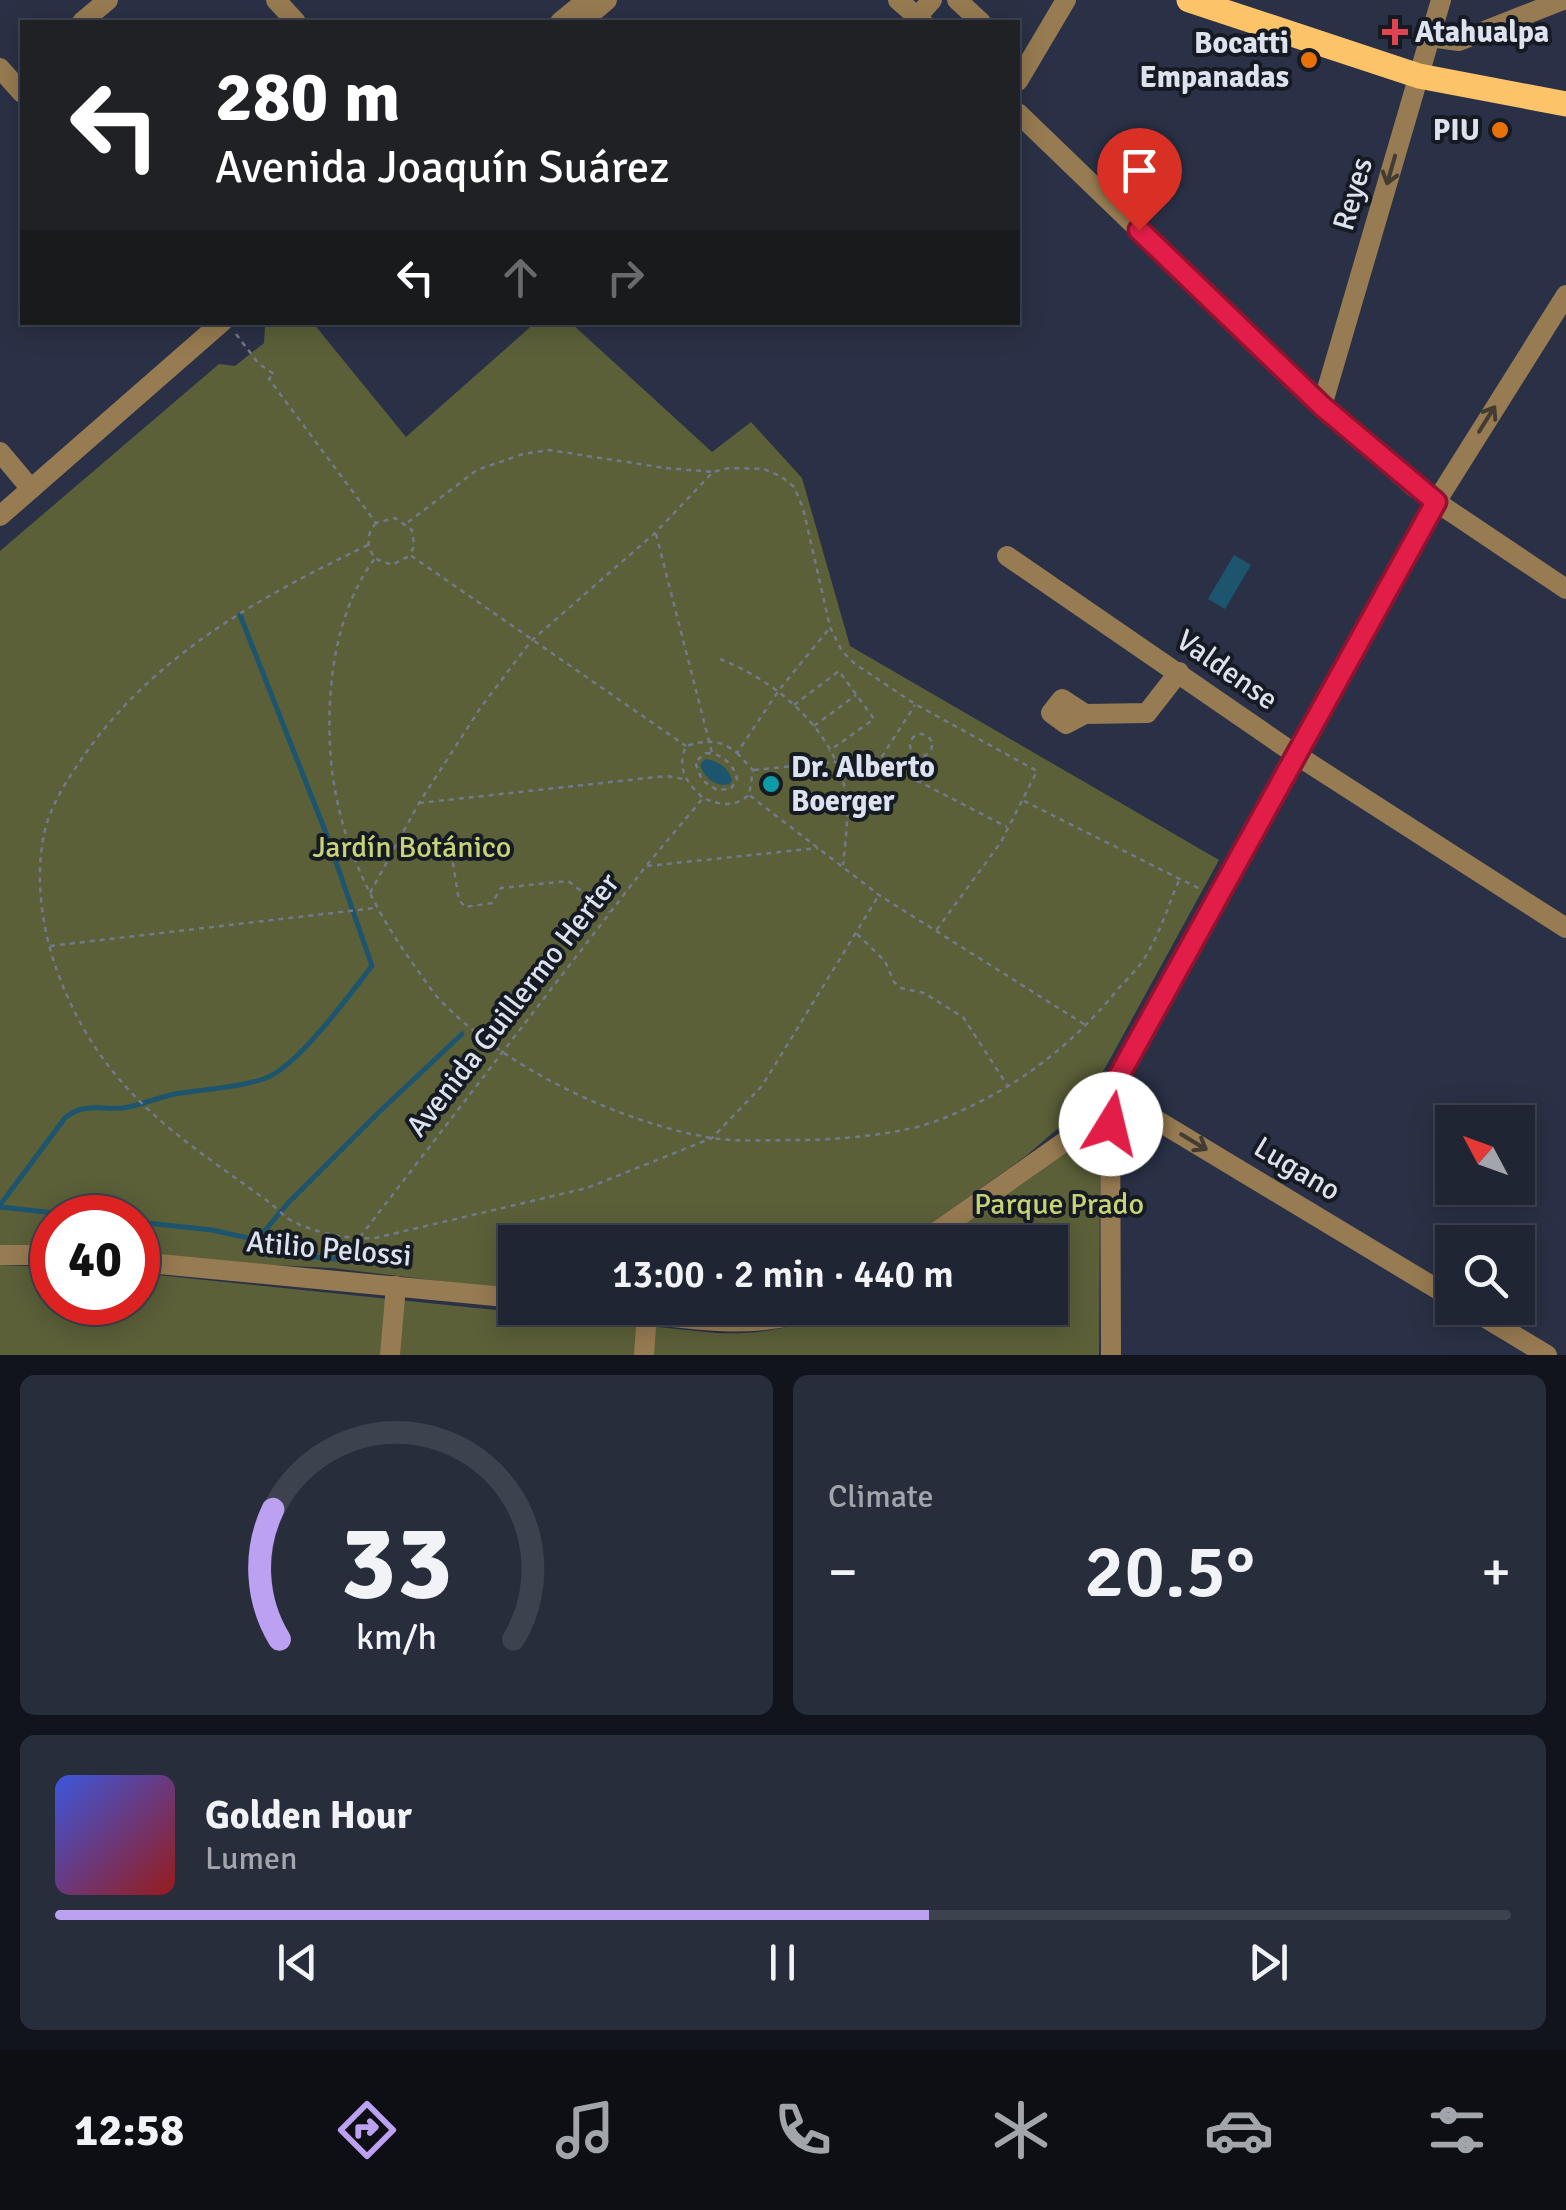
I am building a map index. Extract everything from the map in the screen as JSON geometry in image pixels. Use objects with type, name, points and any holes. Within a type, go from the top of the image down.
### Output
[{"type":"main road","points":[[1189,0],[1419,76],[1566,104]]},
{"type":"street","points":[[84,20],[108,0]]},
{"type":"street","points":[[276,0],[294,20]]},
{"type":"street","points":[[562,20],[586,0]]},
{"type":"street","points":[[582,20],[607,0]]},
{"type":"street","points":[[898,0],[920,20],[932,0]]},
{"type":"street","points":[[956,0],[979,20]]},
{"type":"street","points":[[1020,78],[1066,0]]},
{"type":"street","name":"Reyes","points":[[1322,406],[1442,0]]},
{"type":"street","points":[[1430,37],[1458,40],[1563,0]]},
{"type":"street","points":[[1020,115],[1322,406],[1436,502],[1566,589]]},
{"type":"street","points":[[946,1225],[1077,1133],[1095,1115],[1436,502],[1557,326],[1566,295]]},
{"type":"street","points":[[0,516],[222,325]]},
{"type":"street","points":[[0,452],[32,489]]},
{"type":"street","name":"Valdense","points":[[1007,556],[1294,754],[1566,928]]},
{"type":"street","points":[[1086,714],[1147,713],[1178,672]]},
{"type":"street","points":[[1110,1092],[1111,1355]]},
{"type":"street","name":"Lugano","points":[[1110,1092],[1435,1288]]},
{"type":"street","points":[[0,1254],[30,1255]]},
{"type":"street","name":"Atilio Pelossi","points":[[160,1264],[498,1296]]},
{"type":"street","points":[[390,1355],[396,1286]]},
{"type":"street","points":[[644,1355],[646,1325]]},
{"type":"street","points":[[1497,1325],[1548,1355]]},
{"type":"path","points":[[227,325],[259,364],[274,374],[268,378],[376,523]]},
{"type":"path","points":[[407,523],[477,470],[523,454],[549,450],[665,468],[713,472],[728,468],[764,470],[782,477],[794,488],[804,508],[830,627],[842,651],[916,704],[1037,770],[1009,828],[935,932]]},
{"type":"path","points":[[369,896],[419,803],[480,707],[530,642],[656,533],[713,472]]},
{"type":"path","points":[[392,517],[407,523],[414,538],[410,556],[392,565],[375,558],[368,537],[376,523],[392,517]]},
{"type":"path","points":[[656,533],[712,753]]},
{"type":"path","points":[[368,545],[269,594],[217,627],[142,685],[110,720],[72,773],[46,826],[40,882],[49,946],[78,1020],[107,1068],[146,1110],[294,1222],[358,1239],[375,1238],[587,1188],[712,1138],[762,1086],[879,895]]},
{"type":"path","points":[[410,556],[686,746],[722,743],[753,770]]},
{"type":"path","points":[[375,558],[344,618],[332,672],[328,721],[339,811],[369,896],[442,1003],[502,1052],[586,1098],[639,1119],[712,1138],[825,1140],[943,1119],[1044,1063],[1088,1026],[1147,955],[1180,878]]},
{"type":"path","points":[[737,753],[778,690],[830,627]]},
{"type":"path","points":[[720,660],[778,690],[813,727],[829,751],[847,803],[843,865]]},
{"type":"path","points":[[793,706],[840,671],[874,718],[829,751]]},
{"type":"path","points":[[813,727],[857,694]]},
{"type":"path","points":[[880,761],[916,704]]},
{"type":"path","points":[[917,734],[932,740],[926,755],[916,754],[911,748],[917,734]]},
{"type":"path","points":[[686,746],[681,764],[686,779],[703,798],[720,805],[739,804],[749,795],[753,770]]},
{"type":"path","points":[[712,753],[726,760],[736,773],[736,784],[731,789],[717,790],[700,776],[695,762],[701,755],[712,753]]},
{"type":"path","points":[[753,770],[880,761],[1009,828]]},
{"type":"path","points":[[419,803],[666,776],[686,779]]},
{"type":"path","points":[[749,795],[879,895],[1088,1026]]},
{"type":"path","name":"Avenida Guillermo Herter","points":[[358,1239],[703,798]]},
{"type":"path","points":[[1023,800],[1216,897]]},
{"type":"path","points":[[401,834],[452,858],[459,900],[465,906],[492,903],[501,888],[568,881],[610,913]]},
{"type":"path","points":[[646,866],[820,848]]},
{"type":"path","points":[[49,946],[375,908]]},
{"type":"path","points":[[855,932],[884,961],[901,988],[924,993],[963,1017],[1008,1086]]},
{"type":"green space","name":"Parque Prado","points":[[268,325],[315,325],[406,437],[533,325],[573,325],[712,452],[751,422],[802,478],[850,646],[1219,860],[1098,1081],[1070,1118],[1026,1156],[929,1225],[498,1225],[498,1288],[332,1268],[160,1256],[160,1195],[30,1195],[30,1246],[0,1245],[0,551],[219,364],[235,366],[264,343]]},
{"type":"green space","name":"Parque Prado","points":[[1081,1143],[1090,1145],[1100,1163],[1099,1355],[0,1355],[0,1265],[30,1266],[30,1325],[160,1325],[160,1275],[498,1310],[498,1325],[639,1325],[748,1333],[794,1325],[1068,1325],[1068,1225],[959,1225],[1068,1148]]},
{"type":"water","points":[[1234,555],[1251,565],[1225,609],[1208,599]]},
{"type":"water","points":[[706,759],[725,768],[732,779],[730,784],[715,783],[707,777],[700,764]]},
{"type":"waterway","points":[[0,1205],[72,1113],[86,1108],[129,1107],[175,1094],[266,1078],[308,1045],[372,966],[326,833],[240,615]]},
{"type":"waterway","points":[[257,1240],[288,1203],[462,1034]]},
{"type":"waterway","points":[[0,1207],[30,1210]]},
{"type":"waterway","points":[[160,1224],[212,1230],[304,1256],[397,1265]]},
{"type":"place","name":"Atahualpa","points":[[1395,32]]},
{"type":"place","name":"Bocatti Empanadas","points":[[1309,60]]},
{"type":"place","name":"PIU","points":[[1500,130]]},
{"type":"place","name":"Dr. Alberto Boerger","points":[[771,784]]},
{"type":"route","points":[[1111,1124],[1110,1092],[1436,502],[1322,406],[1139,230]]},
{"type":"park label","name":"Jardín Botánico","points":[[412,847]]}]
